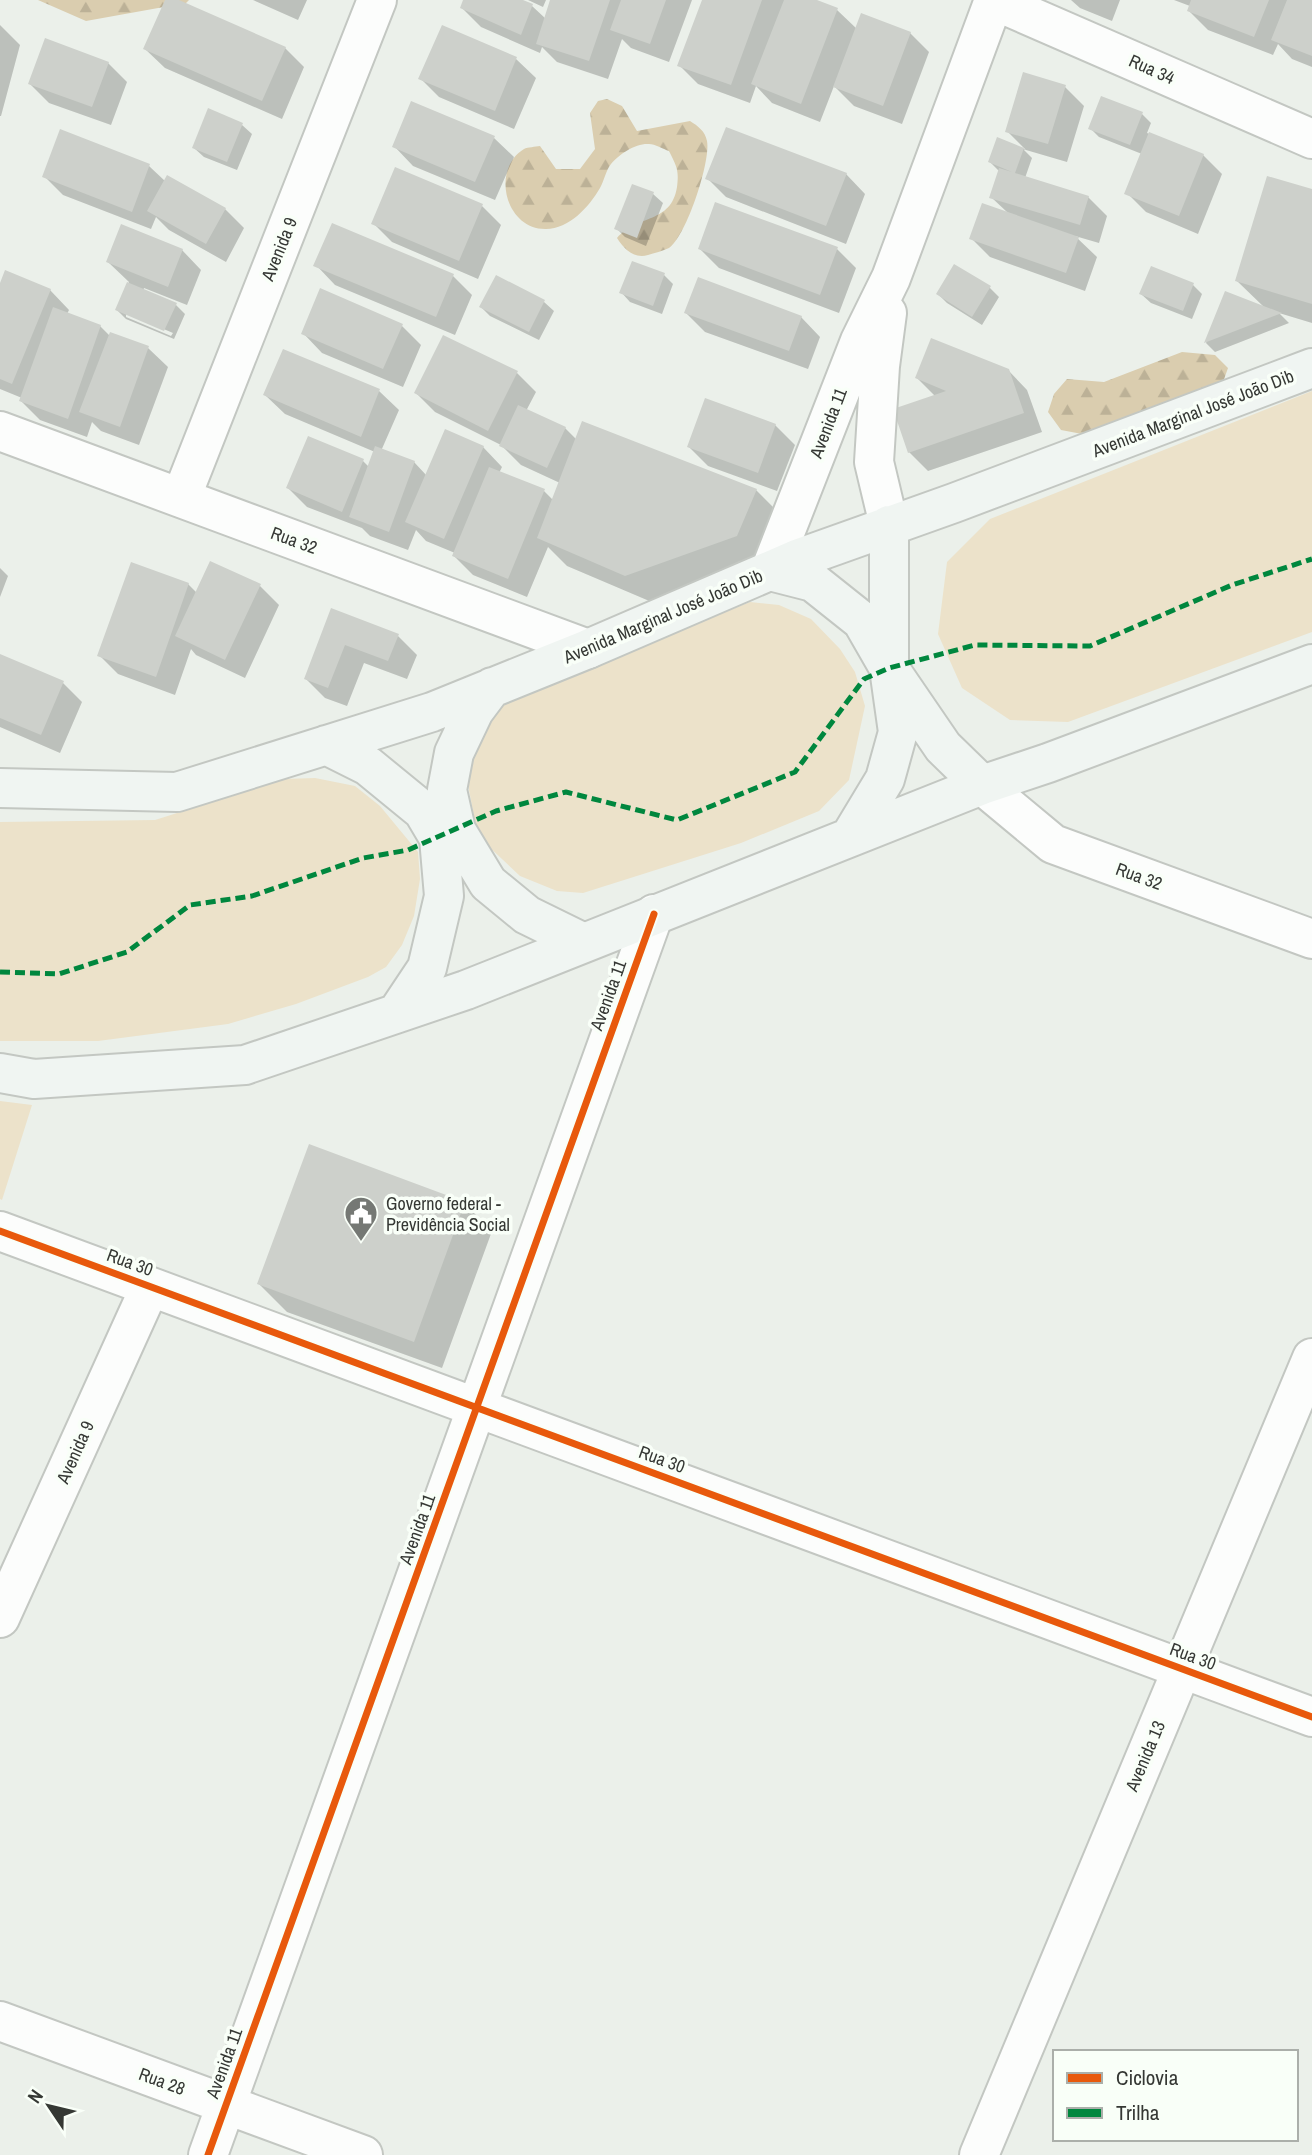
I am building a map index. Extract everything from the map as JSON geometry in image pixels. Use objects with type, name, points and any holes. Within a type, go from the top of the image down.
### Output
[{"type":"main road","name":"Avenida Marginal José João Dib","points":[[0,788],[177,792],[432,712],[770,571],[1312,368]]},
{"type":"main road","points":[[850,837],[885,779],[898,732],[889,668],[889,525]]},
{"type":"main road","points":[[770,571],[813,582],[862,621],[889,668],[943,747],[982,785]]},
{"type":"main road","points":[[0,1073],[34,1079],[244,1065],[466,989],[982,785],[1312,664]]},
{"type":"main road","points":[[492,687],[474,711],[454,753],[447,790],[456,830],[488,883],[527,915],[584,943]]},
{"type":"main road","points":[[326,745],[368,766],[423,811],[439,838],[444,896],[427,968],[397,1013]]},
{"type":"street","name":"Avenida 9","points":[[181,498],[377,0]]},
{"type":"street","name":"Rua 34","points":[[994,0],[1312,139]]},
{"type":"street","name":"Avenida 11","points":[[770,571],[860,341],[891,278],[994,0]]},
{"type":"street","name":"Avenida 11","points":[[889,525],[873,462],[880,366],[891,278]]},
{"type":"street","name":"Rua 32","points":[[0,431],[588,649]]},
{"type":"street","name":"Rua 32","points":[[982,785],[1053,845],[1312,939]]},
{"type":"street","name":"Avenida 11","points":[[208,2155],[654,914]]},
{"type":"street","name":"Rua 30","points":[[0,1231],[1312,1717]]},
{"type":"street","name":"Avenida 9","points":[[0,1618],[150,1287]]},
{"type":"street","name":"Avenida 13","points":[[979,2155],[1312,1357]]},
{"type":"street","name":"Rua 28","points":[[0,2021],[363,2155]]},
{"type":"green space","points":[[38,0],[189,0],[186,3],[86,21]]},
{"type":"green space","points":[[607,99],[622,106],[637,131],[690,121],[701,129],[706,137],[705,165],[696,198],[683,229],[667,249],[638,256],[626,249],[617,238],[625,230],[661,213],[674,199],[678,181],[676,165],[669,151],[654,145],[639,145],[618,157],[609,166],[600,188],[590,202],[578,216],[563,225],[546,229],[532,227],[512,210],[505,184],[507,170],[514,159],[526,148],[540,146],[556,169],[580,169],[595,149],[590,113],[598,101]]},
{"type":"green space","points":[[1182,352],[1215,355],[1228,368],[1222,385],[1188,402],[1148,409],[1098,437],[1061,430],[1048,412],[1054,394],[1067,379],[1104,382]]},
{"type":"shaded area","points":[[1312,391],[1312,632],[1068,722],[1010,720],[962,688],[938,634],[947,562],[990,519]]},
{"type":"shaded area","points":[[750,602],[779,605],[811,619],[840,649],[855,672],[865,706],[849,780],[819,811],[741,843],[583,893],[557,891],[520,876],[486,844],[475,822],[469,790],[469,763],[477,738],[502,703]]},
{"type":"shaded area","points":[[315,778],[355,786],[380,806],[418,852],[420,879],[414,916],[402,945],[386,967],[368,977],[296,1004],[228,1024],[98,1041],[0,1041],[0,822],[155,820],[284,779]]},
{"type":"shaded area","points":[[0,1101],[32,1105],[2,1200],[0,1199]]},
{"type":"building","points":[[165,0],[179,0],[286,47],[262,101],[143,49]]},
{"type":"building","points":[[463,0],[523,0],[533,4],[521,35],[460,8]]},
{"type":"building","points":[[550,0],[610,0],[589,61],[536,44]]},
{"type":"building","points":[[621,0],[666,0],[650,44],[610,30]]},
{"type":"building","points":[[702,0],[762,0],[731,85],[677,66]]},
{"type":"building","points":[[784,0],[817,0],[838,8],[801,104],[751,84]]},
{"type":"building","points":[[1191,0],[1269,0],[1254,37],[1187,11]]},
{"type":"building","points":[[1287,0],[1312,0],[1312,56],[1271,40]]},
{"type":"building","points":[[861,13],[911,32],[883,106],[833,87]]},
{"type":"building","points":[[442,25],[517,57],[495,111],[418,79]]},
{"type":"building","points":[[45,38],[109,62],[92,107],[28,84]]},
{"type":"building","points":[[1023,72],[1066,85],[1048,144],[1005,132]]},
{"type":"building","points":[[1101,96],[1143,112],[1130,145],[1088,129]]},
{"type":"building","points":[[411,101],[495,136],[475,182],[392,147]]},
{"type":"building","points":[[208,108],[243,123],[227,162],[192,148]]},
{"type":"building","points":[[726,127],[847,173],[826,226],[705,179]]},
{"type":"building","points":[[60,129],[150,164],[132,212],[42,177]]},
{"type":"building","points":[[1149,132],[1204,154],[1179,216],[1124,194]]},
{"type":"building","points":[[997,137],[1024,148],[1015,173],[1089,196],[1080,225],[989,198],[999,168],[1012,172],[988,162]]},
{"type":"building","points":[[395,167],[483,204],[459,261],[371,224]]},
{"type":"building","points":[[167,175],[226,208],[206,244],[147,211]]},
{"type":"building","points":[[1267,176],[1312,189],[1312,304],[1235,281]]},
{"type":"building","points":[[632,184],[654,192],[637,238],[614,229]]},
{"type":"building","points":[[715,202],[838,247],[820,295],[698,249]]},
{"type":"building","points":[[982,203],[1079,237],[1066,273],[969,239]]},
{"type":"building","points":[[332,223],[454,274],[436,317],[313,266]]},
{"type":"building","points":[[121,224],[183,249],[168,287],[106,262]]},
{"type":"building","points":[[632,261],[665,273],[653,306],[619,293]]},
{"type":"building","points":[[954,264],[991,286],[972,317],[936,294]]},
{"type":"building","points":[[1151,266],[1194,283],[1183,311],[1139,294]]},
{"type":"building","points":[[5,270],[51,289],[12,384],[0,379],[0,283]]},
{"type":"building","points":[[496,275],[545,300],[529,332],[479,307]]},
{"type":"building","points":[[698,277],[802,316],[789,351],[684,313]]},
{"type":"building","points":[[127,282],[177,303],[164,331],[115,310]]},
{"type":"building","points":[[320,288],[403,324],[383,369],[301,334]]},
{"type":"building","points":[[1225,291],[1282,313],[1204,343]]},
{"type":"building","points":[[53,307],[101,325],[68,419],[19,401]]},
{"type":"building","points":[[110,332],[149,346],[120,427],[79,412]]},
{"type":"building","points":[[443,335],[518,371],[488,431],[414,393]]},
{"type":"building","points":[[931,338],[1009,369],[1024,413],[908,453],[893,409],[946,391],[915,378]]},
{"type":"building","points":[[283,349],[380,389],[361,437],[263,395]]},
{"type":"building","points":[[705,398],[776,424],[758,473],[687,447]]},
{"type":"building","points":[[518,405],[566,427],[547,468],[499,446]]},
{"type":"building","points":[[582,421],[757,489],[737,536],[625,576],[537,538]]},
{"type":"building","points":[[445,429],[484,446],[444,539],[405,522]]},
{"type":"building","points":[[308,436],[364,459],[342,512],[286,488]]},
{"type":"building","points":[[375,446],[415,461],[389,532],[349,517]]},
{"type":"building","points":[[489,467],[545,489],[508,579],[452,556]]},
{"type":"building","points":[[210,561],[261,584],[225,660],[175,636]]},
{"type":"building","points":[[131,562],[189,583],[156,677],[97,656]]},
{"type":"building","points":[[331,608],[399,634],[388,661],[345,645],[328,688],[304,679]]},
{"type":"building","points":[[0,654],[64,681],[41,735],[0,718]]},
{"type":"building","name":"Governo federal - Previdência Social","points":[[309,1144],[465,1202],[414,1342],[257,1284]]},
{"type":"marked path","points":[[0,972],[59,974],[127,952],[190,905],[252,896],[363,858],[408,850],[496,811],[566,792],[677,820],[795,772],[864,679],[889,668],[975,645],[1090,646],[1232,585],[1312,559]]},
{"type":"cycle path","points":[[208,2155],[654,914]]},
{"type":"cycle path","points":[[0,1231],[1312,1717]]},
{"type":"place","name":"Governo federal - Previdência Social","points":[[361,1243]]}]
